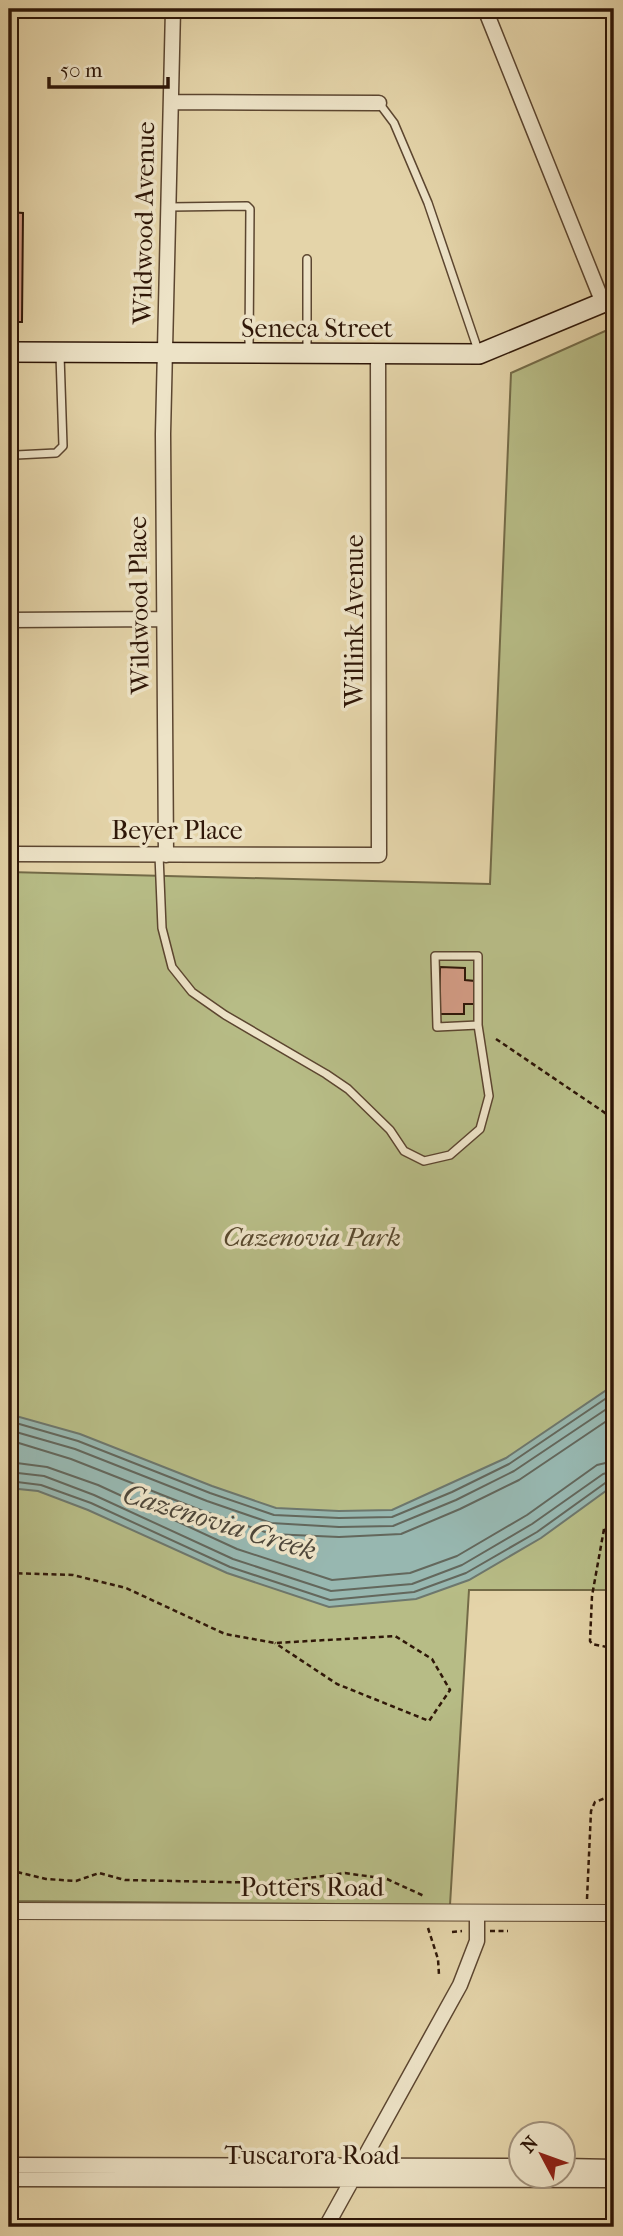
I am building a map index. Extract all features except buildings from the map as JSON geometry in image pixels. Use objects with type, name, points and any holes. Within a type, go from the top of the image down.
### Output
[{"type":"main road","name":"Seneca Street","points":[[10,352],[479,354],[609,300]]},
{"type":"street","name":"Wildwood Avenue","points":[[165,354],[173,9]]},
{"type":"street","points":[[485,9],[609,300]]},
{"type":"street","points":[[172,102],[379,103]]},
{"type":"street","name":"Wildwood Place","points":[[163,855],[165,354]]},
{"type":"street","name":"Willink Avenue","points":[[346,855],[379,855],[378,355]]},
{"type":"street","points":[[9,620],[164,619]]},
{"type":"street","name":"Beyer Place","points":[[9,854],[346,855]]},
{"type":"street","name":"Potters Road","points":[[9,1911],[614,1913]]},
{"type":"street","points":[[326,2227],[460,1985],[477,1941],[478,1913]]},
{"type":"street","name":"Tuscarora Road","points":[[9,2165],[508,2166]]},
{"type":"street","points":[[578,2166],[614,2166]]},
{"type":"street","name":"Tuscarora Road","points":[[9,2179],[614,2180]]},
{"type":"lane","points":[[379,103],[394,123],[428,203],[479,354]]},
{"type":"lane","points":[[169,207],[247,206],[250,209],[249,354]]},
{"type":"lane","points":[[307,259],[307,355]]},
{"type":"lane","points":[[10,352],[9,445],[11,452],[16,455],[56,453],[63,446],[60,352]]},
{"type":"lane","name":"Wildwood Place","points":[[163,855],[162,928],[172,967],[192,992],[225,1015],[348,1089],[390,1130],[404,1151],[424,1161],[450,1155],[480,1129],[489,1096],[478,1025]]},
{"type":"lane","points":[[435,956],[478,956],[478,1025],[437,1027],[435,956]]},
{"type":"path","points":[[496,1039],[614,1119]]},
{"type":"path","points":[[614,1542],[604,1529],[592,1596],[590,1642],[607,1647],[608,1650],[611,1720],[614,1722]]},
{"type":"path","points":[[9,1573],[73,1575],[126,1588],[225,1634],[275,1643],[396,1636],[432,1658],[450,1690],[429,1721],[337,1684],[275,1643]]},
{"type":"path","points":[[587,1899],[591,1811],[595,1802],[612,1793],[614,1761]]},
{"type":"path","points":[[9,1870],[46,1879],[76,1881],[99,1873],[125,1880],[271,1883],[345,1873],[387,1880],[428,1898]]},
{"type":"path","points":[[452,1932],[465,1931]]},
{"type":"path","points":[[490,1931],[508,1931]]},
{"type":"path","points":[[428,1932],[438,1959],[439,1975]]},
{"type":"green space","name":"Cazenovia Park","points":[[614,327],[614,1590],[469,1590],[450,1905],[9,1901],[9,872],[490,884],[511,373]]},
{"type":"water","name":"Cazenovia Creek","points":[[614,1385],[614,1485],[541,1538],[469,1580],[416,1599],[329,1607],[227,1573],[88,1510],[38,1491],[9,1488],[9,1414],[80,1434],[276,1508],[392,1510],[506,1458]]}]
